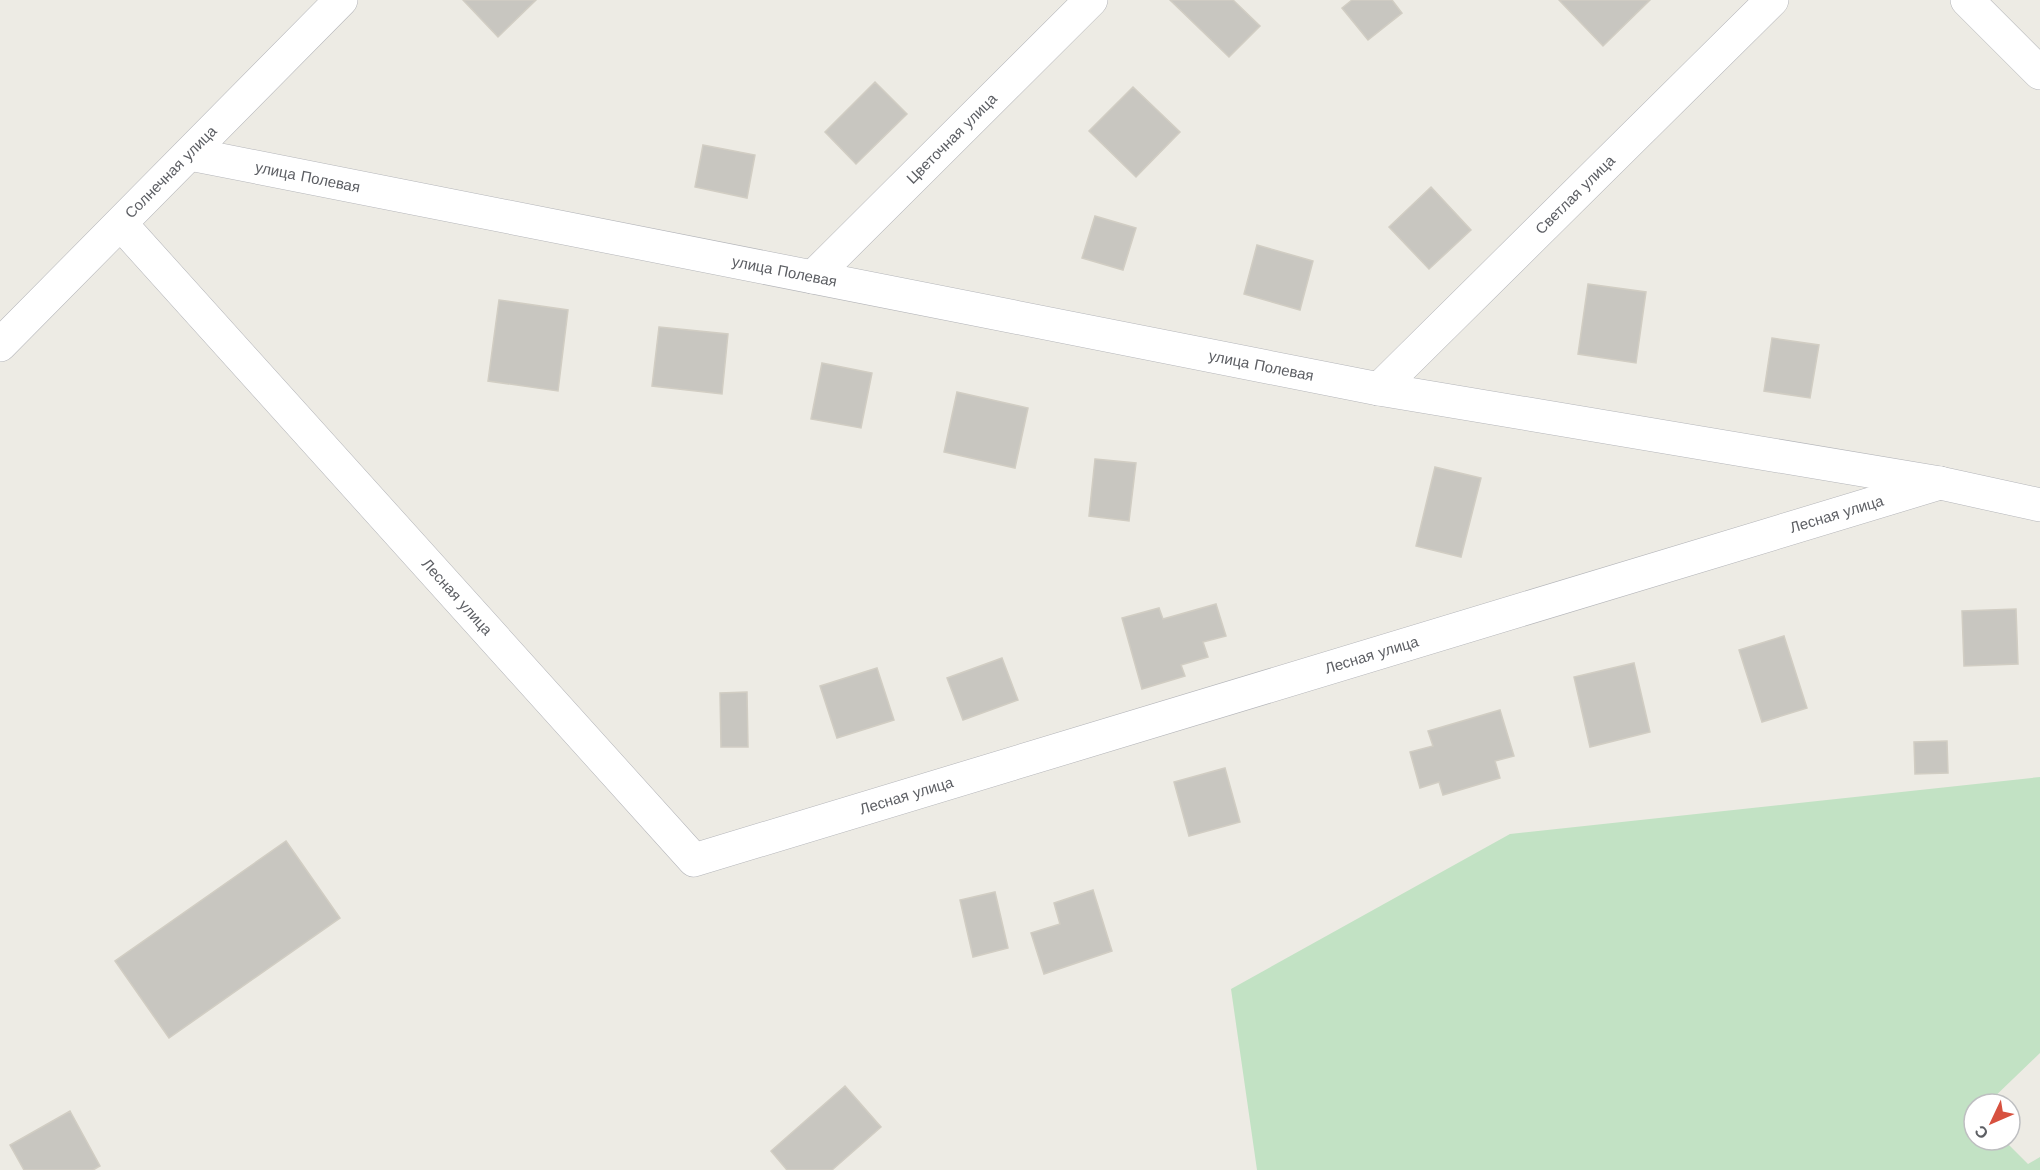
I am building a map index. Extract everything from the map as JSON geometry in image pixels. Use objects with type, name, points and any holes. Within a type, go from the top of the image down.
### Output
[{"type":"street","name":"Солнечная улица","points":[[0,345],[341,0]]},
{"type":"street","name":"Цветочная улица","points":[[813,277],[1090,0]]},
{"type":"street","name":"Светлая улица","points":[[1379,389],[1772,0]]},
{"type":"street","points":[[1967,0],[2040,73]]},
{"type":"street","name":"улица Полевая","points":[[190,154],[1379,389],[1940,483],[2040,505]]},
{"type":"street","name":"Лесная улица","points":[[121,224],[694,860],[1940,483]]},
{"type":"green space","points":[[2040,777],[2040,1053],[1999,1092],[1962,1092],[1962,1152],[2016,1152],[2028,1164],[2040,1157],[2040,1170],[1257,1170],[1231,989],[1510,834]]},
{"type":"building","points":[[463,0],[536,0],[498,37]]},
{"type":"building","points":[[1170,0],[1233,0],[1260,26],[1229,57]]},
{"type":"building","points":[[1352,0],[1392,0],[1402,13],[1368,40],[1342,8]]},
{"type":"building","points":[[1559,0],[1650,0],[1603,46]]},
{"type":"building","points":[[875,82],[907,114],[856,164],[825,132]]},
{"type":"building","points":[[1133,87],[1180,132],[1136,177],[1089,131]]},
{"type":"building","points":[[703,145],[755,155],[747,198],[695,187]]},
{"type":"building","points":[[1431,187],[1471,230],[1429,269],[1389,227]]},
{"type":"building","points":[[1095,216],[1136,228],[1123,270],[1082,258]]},
{"type":"building","points":[[1257,245],[1313,261],[1300,310],[1244,294]]},
{"type":"building","points":[[1588,284],[1646,292],[1636,363],[1578,354]]},
{"type":"building","points":[[499,300],[568,310],[558,391],[488,381]]},
{"type":"building","points":[[659,327],[728,334],[722,394],[652,386]]},
{"type":"building","points":[[1772,338],[1819,345],[1810,398],[1764,391]]},
{"type":"building","points":[[822,363],[872,373],[861,428],[811,419]]},
{"type":"building","points":[[957,392],[1028,408],[1015,468],[944,452]]},
{"type":"building","points":[[1095,459],[1136,463],[1129,521],[1089,516]]},
{"type":"building","points":[[1435,467],[1481,478],[1461,557],[1416,546]]},
{"type":"building","points":[[1216,604],[1226,636],[1203,642],[1208,657],[1181,665],[1185,676],[1142,689],[1122,618],[1159,608],[1163,619]]},
{"type":"building","points":[[2016,609],[2018,664],[1964,666],[1962,611]]},
{"type":"building","points":[[1784,636],[1807,708],[1762,722],[1739,650]]},
{"type":"building","points":[[1002,658],[1018,700],[963,720],[947,678]]},
{"type":"building","points":[[1634,663],[1650,732],[1590,747],[1574,677]]},
{"type":"building","points":[[877,668],[894,720],[837,738],[820,686]]},
{"type":"building","points":[[747,692],[748,747],[721,747],[720,693]]},
{"type":"building","points":[[1500,710],[1514,756],[1495,761],[1500,778],[1443,795],[1439,782],[1420,788],[1410,752],[1433,746],[1428,731]]},
{"type":"building","points":[[1947,741],[1948,773],[1915,774],[1914,742]]},
{"type":"building","points":[[1225,768],[1240,822],[1189,836],[1174,782]]},
{"type":"building","points":[[286,841],[340,918],[169,1038],[115,961]]},
{"type":"building","points":[[1093,890],[1112,951],[1044,974],[1031,933],[1060,924],[1054,903]]},
{"type":"building","points":[[995,892],[1008,948],[973,957],[960,900]]},
{"type":"building","points":[[845,1086],[881,1127],[832,1170],[787,1170],[771,1151]]},
{"type":"building","points":[[70,1111],[100,1166],[93,1170],[24,1170],[10,1145]]}]
